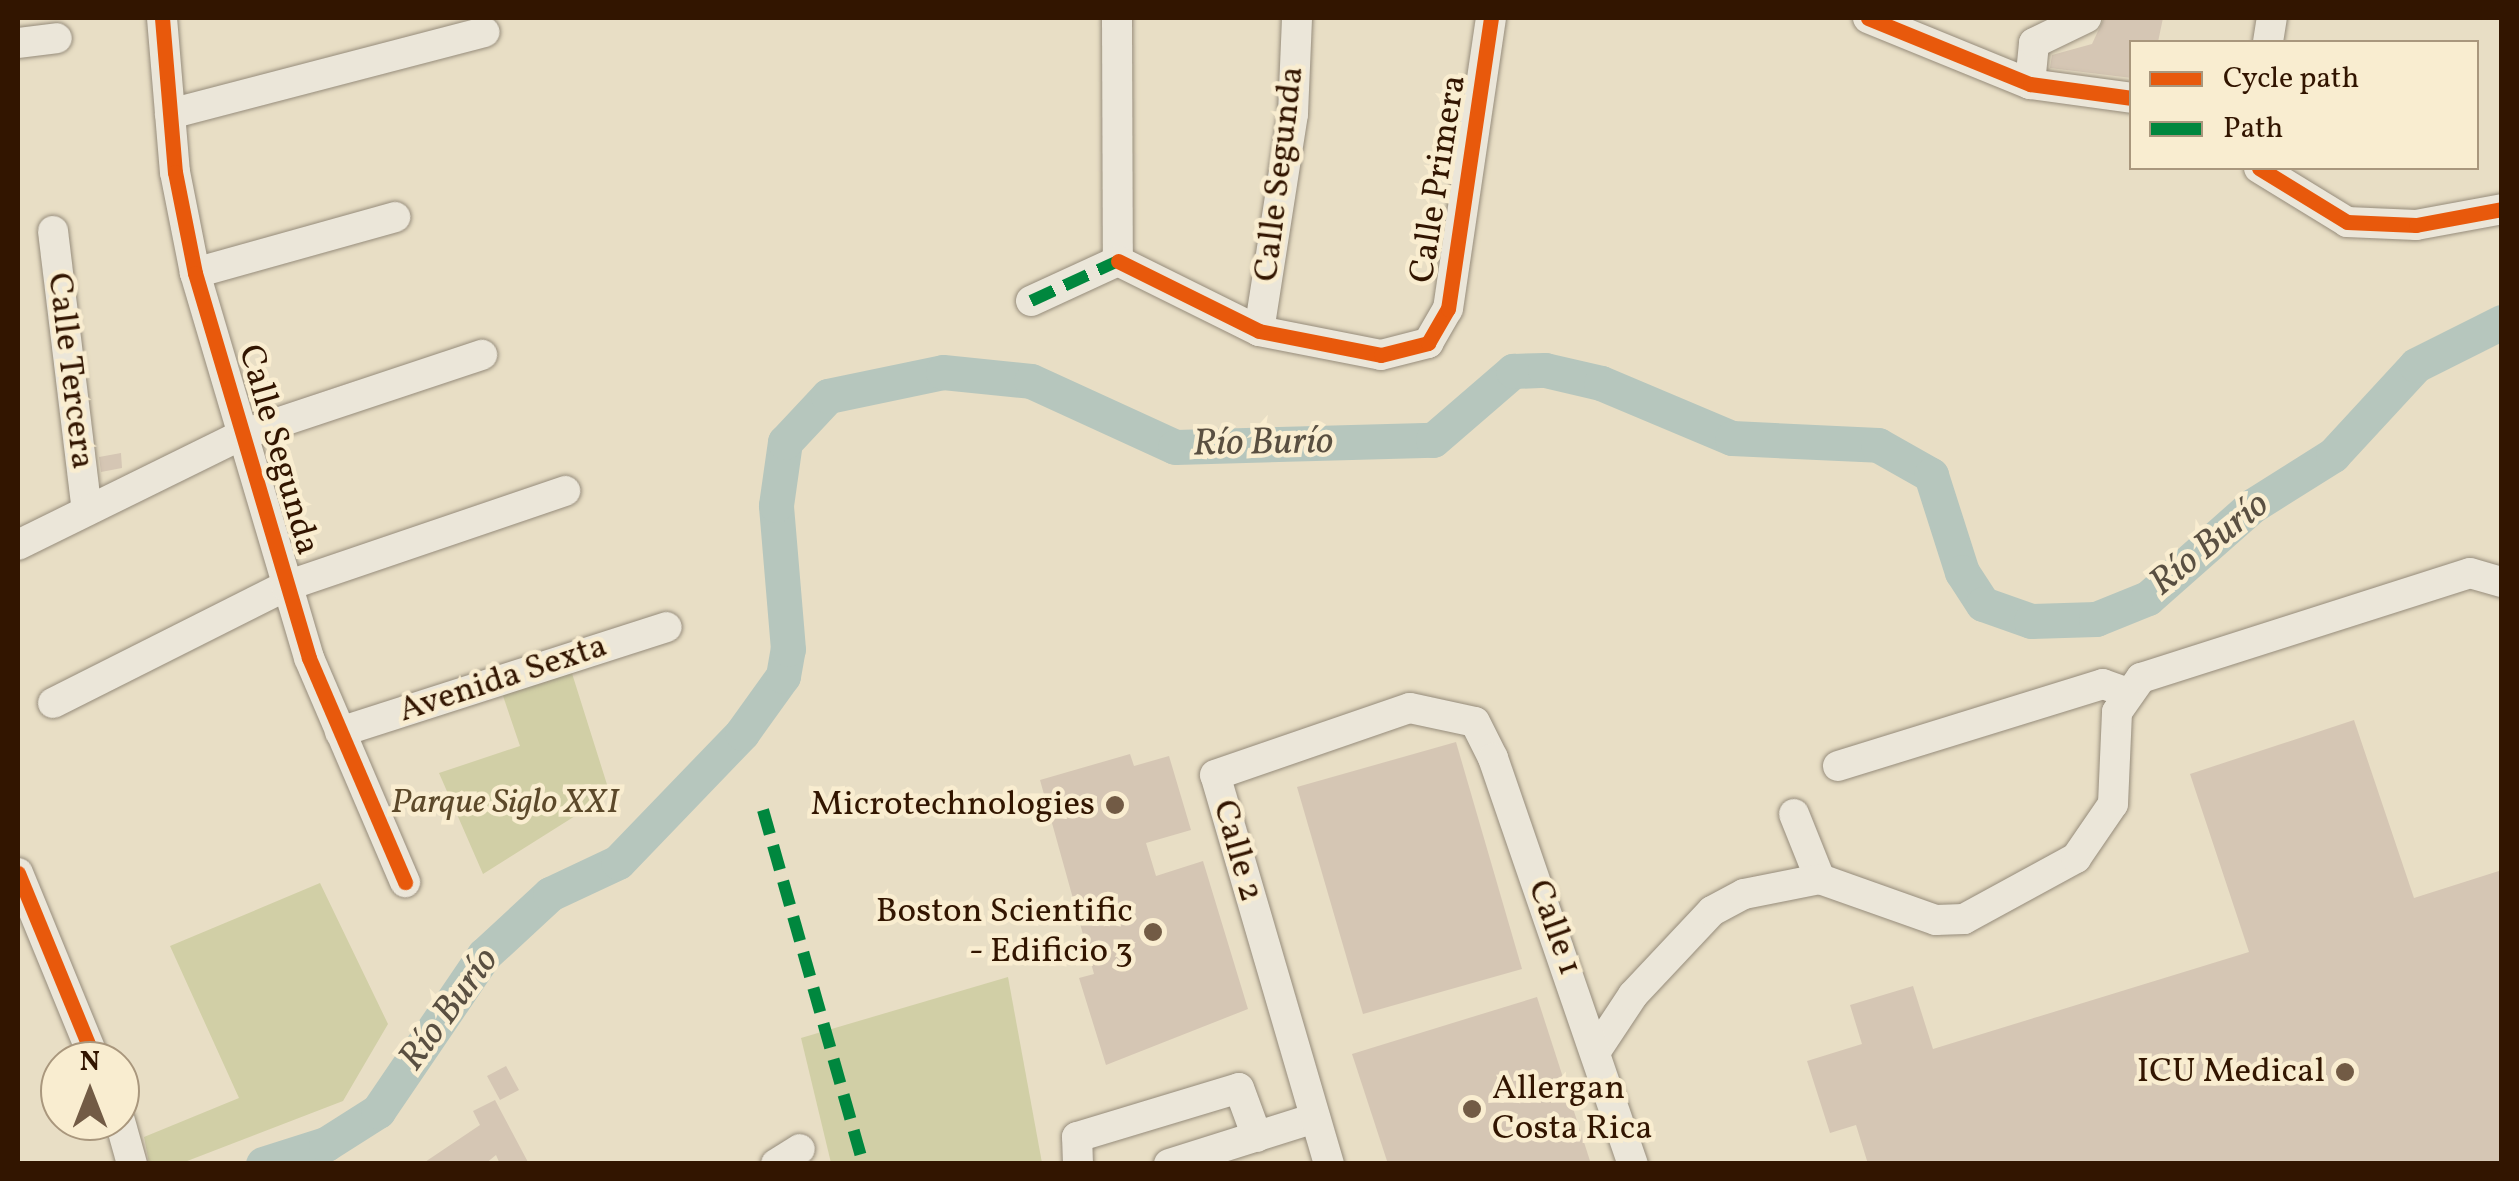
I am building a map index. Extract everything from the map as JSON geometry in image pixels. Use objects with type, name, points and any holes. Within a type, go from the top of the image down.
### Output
[{"type":"street","name":"Calle Segunda","points":[[162,18],[170,114],[195,273],[286,586],[340,732],[405,882]]},
{"type":"street","points":[[1117,18],[1118,261]]},
{"type":"street","name":"Calle Segunda","points":[[1260,331],[1293,114],[1297,18]]},
{"type":"street","name":"Calle Primera","points":[[1260,331],[1381,355],[1428,343],[1448,308],[1492,18]]},
{"type":"street","points":[[1868,18],[2030,84],[2129,98]]},
{"type":"street","points":[[2030,84],[2034,42],[2086,18]]},
{"type":"street","points":[[170,114],[484,32]]},
{"type":"street","points":[[18,43],[57,38]]},
{"type":"street","points":[[2262,170],[2348,222],[2416,224],[2502,209]]},
{"type":"street","points":[[195,273],[395,216]]},
{"type":"street","name":"Calle Tercera","points":[[52,231],[87,510]]},
{"type":"street","points":[[1031,301],[1118,261]]},
{"type":"street","points":[[1118,261],[1260,331]]},
{"type":"street","points":[[18,544],[244,434],[482,355]]},
{"type":"street","points":[[53,702],[286,586],[565,492]]},
{"type":"street","points":[[1596,1051],[1633,995],[1712,911],[1782,882],[1820,880],[1936,920],[1994,910],[2034,888],[2076,858],[2113,804],[2125,692],[2142,678],[2470,573],[2502,582]]},
{"type":"street","name":"Avenida Sexta","points":[[340,732],[666,627]]},
{"type":"street","points":[[1838,766],[2103,684],[2125,692]]},
{"type":"street","name":"Calle 2","points":[[1329,1164],[1215,776],[1410,708],[1450,710]]},
{"type":"street","name":"Calle 1","points":[[1450,710],[1475,722],[1493,758],[1574,982],[1632,1164]]},
{"type":"street","points":[[1794,814],[1820,880]]},
{"type":"street","points":[[18,872],[87,1041]]},
{"type":"street","points":[[1078,1164],[1077,1137],[1239,1088],[1257,1136]]},
{"type":"street","points":[[1169,1164],[1315,1118]]},
{"type":"green space","name":"Parque Siglo XXI","points":[[570,667],[610,794],[483,874],[439,773],[520,746],[501,690]]},
{"type":"green space","points":[[320,883],[388,1024],[343,1101],[182,1163],[149,1163],[144,1137],[239,1098],[170,946]]},
{"type":"green space","points":[[1008,977],[1042,1163],[831,1163],[801,1038]]},
{"type":"building","points":[[2104,18],[2163,18],[2158,40],[2129,40],[2129,78],[2050,68],[2052,55],[2092,44]]},
{"type":"building","points":[[121,453],[122,468],[101,472],[99,457]]},
{"type":"building","points":[[2354,720],[2414,898],[2502,870],[2502,1164],[1868,1164],[1856,1125],[1830,1133],[1807,1061],[1862,1044],[1850,1005],[1913,986],[1933,1049],[2249,952],[2190,774]]},
{"type":"building","points":[[1456,742],[1522,969],[1363,1014],[1297,787]]},
{"type":"building","name":"Boston Scientific - Edificio 3","points":[[1130,754],[1134,766],[1169,756],[1191,830],[1146,843],[1156,876],[1203,861],[1248,1009],[1106,1065],[1079,978],[1094,974],[1040,780]]},
{"type":"building","name":"Allergan Costa Rica","points":[[1537,997],[1591,1164],[1388,1164],[1352,1054]]},
{"type":"building","points":[[506,1066],[519,1090],[500,1100],[487,1076]]},
{"type":"building","points":[[495,1100],[529,1164],[500,1164],[496,1155],[485,1164],[422,1164],[480,1125],[473,1111]]},
{"type":"waterway","name":"Río Burío","points":[[263,1164],[326,1144],[378,1111],[484,955],[550,894],[618,862],[742,733],[783,676],[788,649],[776,505],[785,442],[828,396],[943,372],[1031,381],[1175,447],[1433,440],[1513,371],[1545,370],[1601,383],[1732,438],[1878,445],[1931,475],[1962,572],[1983,604],[2031,621],[2096,619],[2148,598],[2252,506],[2333,455],[2416,365],[2502,322]]},
{"type":"marked path","points":[[1031,301],[1118,261]]},
{"type":"marked path","points":[[763,810],[863,1164]]},
{"type":"cycle path","points":[[162,18],[175,172],[195,273],[309,658],[405,882]]},
{"type":"cycle path","points":[[1118,261],[1259,331],[1381,355],[1428,343],[1448,309],[1491,18]]},
{"type":"cycle path","points":[[1868,18],[2030,84],[2129,98]]},
{"type":"cycle path","points":[[2262,170],[2347,222],[2416,225],[2502,209]]},
{"type":"cycle path","points":[[18,873],[87,1041]]},
{"type":"place","name":"Microtechnologies","points":[[1115,805]]},
{"type":"place","name":"Boston Scientific - Edificio 3","points":[[1153,932]]},
{"type":"place","name":"ICU Medical","points":[[2345,1072]]},
{"type":"place","name":"Allergan Costa Rica","points":[[1472,1109]]}]
